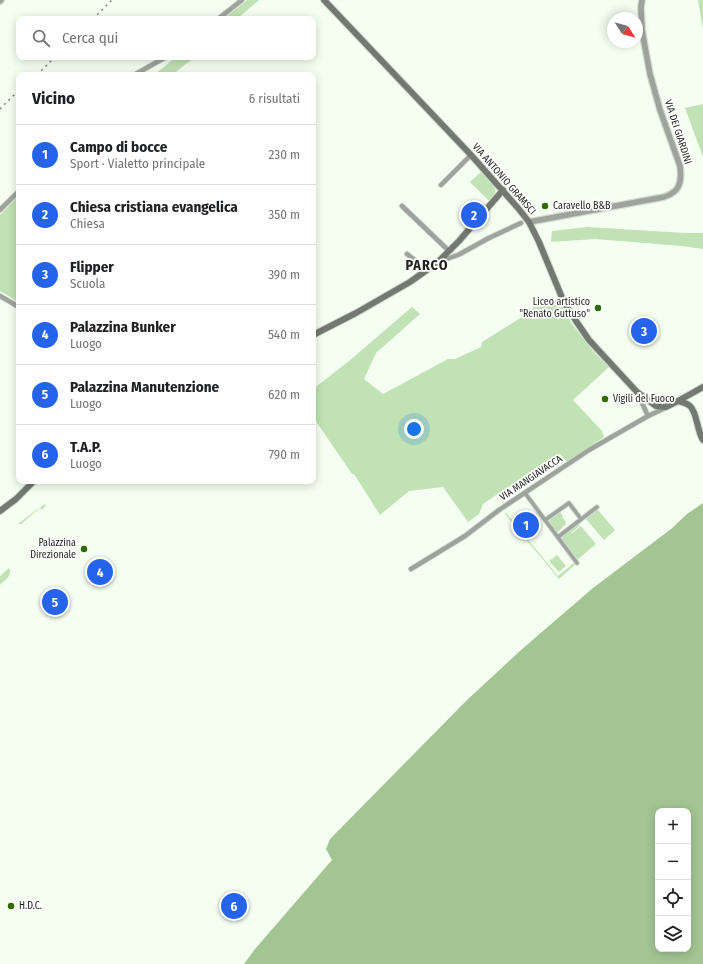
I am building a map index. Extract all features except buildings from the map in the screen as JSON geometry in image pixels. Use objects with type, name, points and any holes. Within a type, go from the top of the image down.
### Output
[{"type":"main road","name":"VIA ANTONIO GRAMSCI","points":[[324,0],[471,155],[518,208],[539,242],[564,300],[589,340],[637,392],[656,406],[666,407]]},
{"type":"main road","points":[[316,333],[410,282],[438,262],[503,190]]},
{"type":"main road","points":[[666,407],[703,387]]},
{"type":"main road","points":[[678,401],[688,404],[692,408],[700,435],[703,440]]},
{"type":"main road","points":[[0,507],[30,484]]},
{"type":"main road","points":[[0,511],[16,499],[31,484]]},
{"type":"street","points":[[222,16],[242,0]]},
{"type":"street","name":"VIA DEI GIARDINI","points":[[526,222],[664,197],[671,195],[677,190],[682,175],[660,110],[645,47],[641,18],[642,0]]},
{"type":"street","points":[[139,72],[161,60]]},
{"type":"street","points":[[441,185],[471,155]]},
{"type":"street","points":[[0,210],[16,194]]},
{"type":"street","points":[[402,206],[449,251]]},
{"type":"street","points":[[438,262],[458,255],[489,238],[526,222]]},
{"type":"street","points":[[407,254],[427,270]]},
{"type":"street","points":[[0,296],[16,305]]},
{"type":"street","name":"VIA ANTONIO GRAMSCI","points":[[637,392],[648,416]]},
{"type":"street","name":"VIA MANGIAVACCA","points":[[410,570],[465,536],[489,517],[589,450],[666,407]]},
{"type":"street","points":[[525,493],[577,563]]},
{"type":"street","points":[[545,520],[569,503],[582,519]]},
{"type":"street","points":[[558,537],[597,507]]},
{"type":"shaded area","points":[[247,0],[259,0],[240,16],[227,16]]},
{"type":"shaded area","points":[[698,0],[703,0],[703,30]]},
{"type":"shaded area","points":[[172,60],[191,60],[176,72],[158,72]]},
{"type":"shaded area","points":[[703,104],[703,157],[685,108]]},
{"type":"shaded area","points":[[481,172],[494,185],[495,192],[490,202],[470,182]]},
{"type":"shaded area","points":[[16,198],[16,301],[0,291],[0,215]]},
{"type":"shaded area","points":[[587,227],[703,233],[703,249],[595,239],[551,242],[552,231]]},
{"type":"shaded area","points":[[558,299],[572,324],[594,352],[609,367],[573,400],[602,431],[604,437],[567,462],[560,454],[544,463],[483,504],[479,514],[468,522],[443,487],[409,491],[380,515],[354,474],[352,474],[316,421],[316,387],[349,361],[412,307],[420,314],[376,353],[364,379],[383,394],[448,359],[455,359],[481,347],[482,342],[530,312],[536,305]]},
{"type":"shaded area","points":[[703,503],[703,964],[244,964],[255,949],[332,860],[326,849],[330,839],[467,700],[521,650],[593,588],[671,529],[687,514]]},
{"type":"shaded area","points":[[45,504],[46,505],[42,510],[40,508],[21,524],[18,524],[35,511]]},
{"type":"shaded area","points":[[597,509],[615,530],[604,540],[586,519]]},
{"type":"shaded area","points":[[560,512],[566,524],[557,533],[548,521]]},
{"type":"shaded area","points":[[506,513],[558,576],[576,561],[577,563],[559,579],[505,514]]},
{"type":"shaded area","points":[[520,515],[534,534],[532,536],[517,517]]},
{"type":"shaded area","points":[[578,523],[580,525],[571,534],[581,526],[596,544],[577,560],[560,538]]},
{"type":"shaded area","points":[[557,555],[566,566],[559,572],[549,561]]},
{"type":"shaded area","points":[[9,568],[9,577],[0,585],[0,576]]},
{"type":"railway","points":[[96,16],[112,0]]},
{"type":"railway","points":[[40,72],[52,60]]},
{"type":"railway","points":[[0,109],[16,93]]},
{"type":"place","name":"Caravello B&B","points":[[545,206]]},
{"type":"place","name":"Chiesa cristiana evangelica","points":[[474,215]]},
{"type":"place","name":"Liceo artistico \"Renato Guttuso\"","points":[[598,308]]},
{"type":"place","name":"Flipper","points":[[644,331]]},
{"type":"place","name":"Vigili del Fuoco","points":[[605,399]]},
{"type":"place","name":"Campo di bocce","points":[[526,525]]},
{"type":"place","name":"Palazzina Direzionale","points":[[84,549]]},
{"type":"place","name":"Palazzina Bunker","points":[[100,572]]},
{"type":"place","name":"Palazzina Manutenzione","points":[[55,602]]},
{"type":"place","name":"H.D.C.","points":[[11,906]]},
{"type":"place","name":"T.A.P.","points":[[234,906]]},
{"type":"district","name":"PARCO","points":[[427,265]]}]
